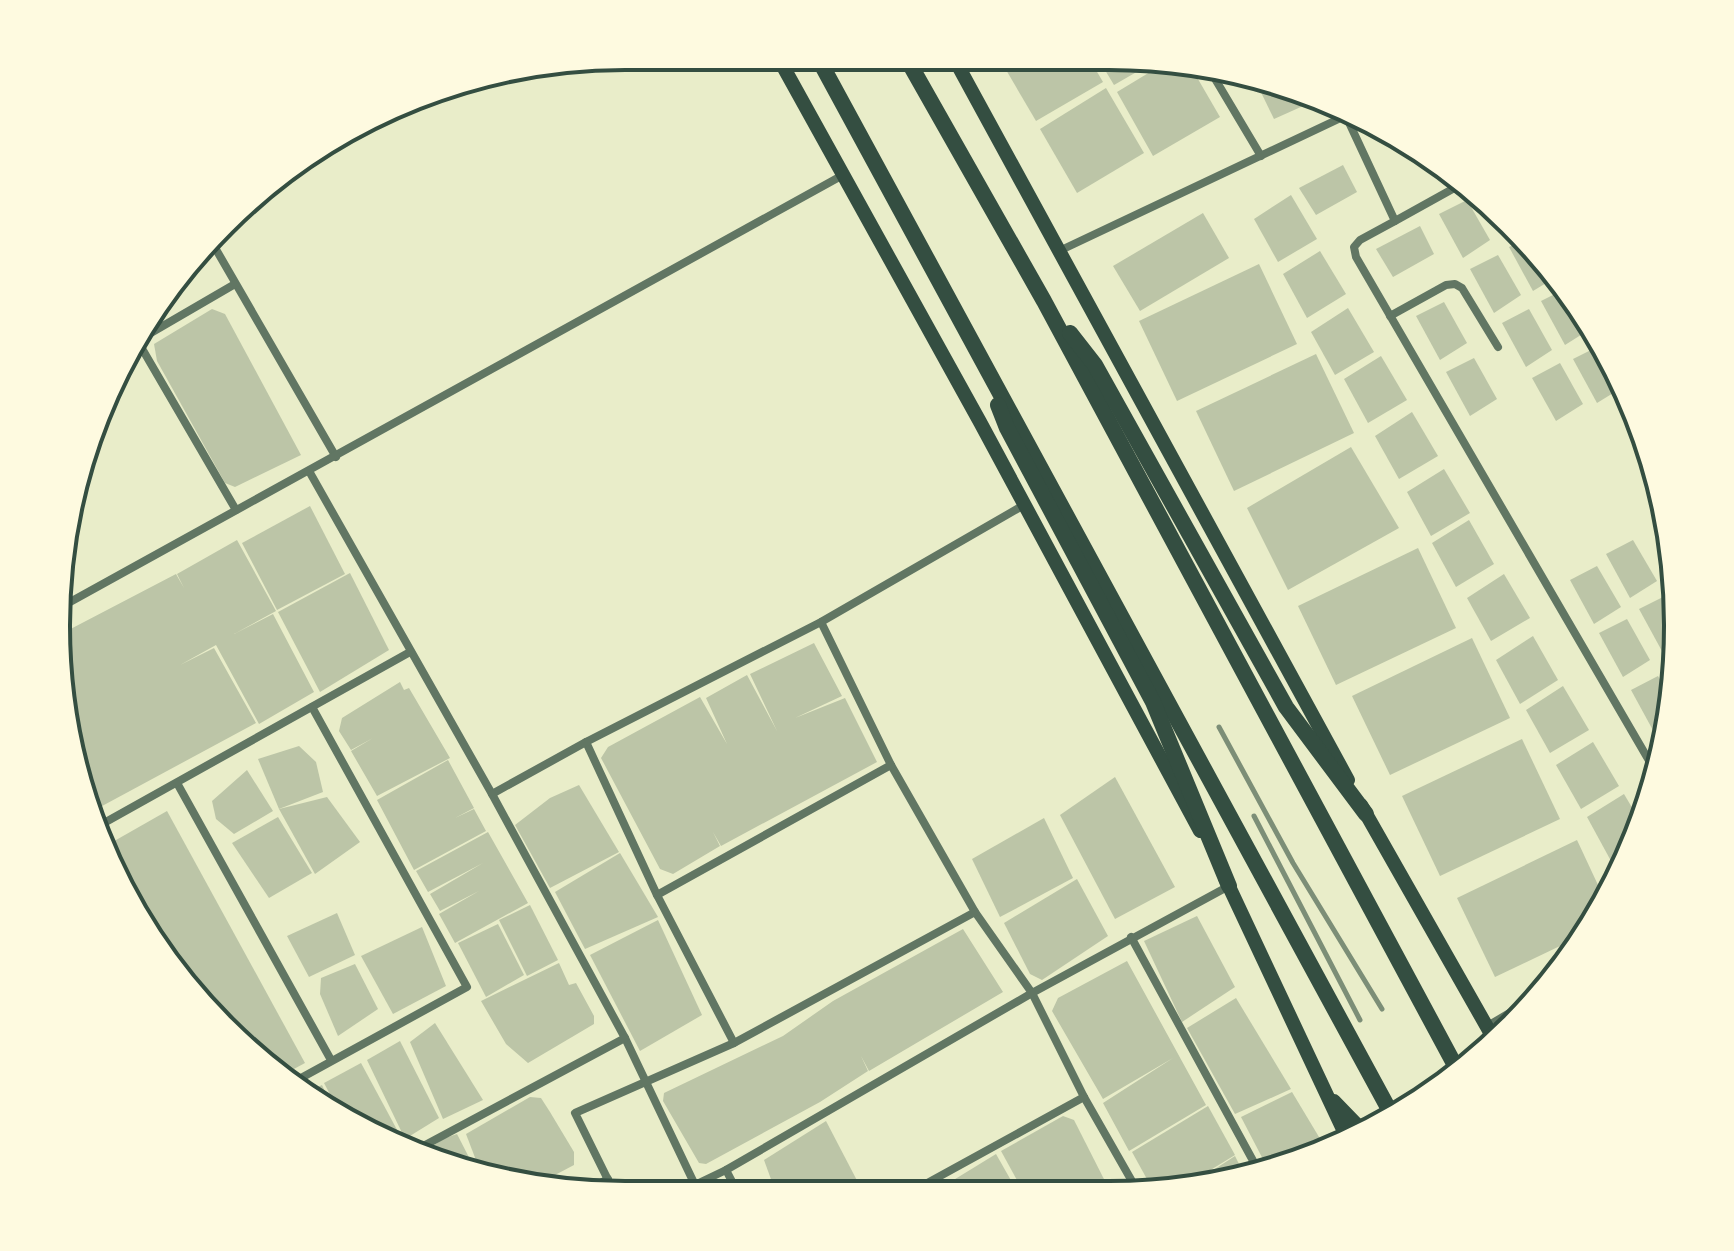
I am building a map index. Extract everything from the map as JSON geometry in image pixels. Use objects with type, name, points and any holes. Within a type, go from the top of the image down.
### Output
[{"type":"highway","points":[[824,70],[1387,1106]]},
{"type":"highway","points":[[913,70],[1044,301],[1453,1061]]},
{"type":"highway","points":[[1044,301],[1095,365],[1286,707],[1366,814]]},
{"type":"highway","points":[[969,333],[1007,428],[1153,702],[1229,886]]},
{"type":"main road","points":[[785,70],[1229,886],[1343,1129]]},
{"type":"main road","points":[[960,70],[1366,814],[1489,1030]]},
{"type":"main road","points":[[1322,1089],[1355,1123]]},
{"type":"street","points":[[1216,81],[1261,156]]},
{"type":"street","points":[[1059,251],[1338,120]]},
{"type":"street","points":[[1352,126],[1395,221]]},
{"type":"street","points":[[71,602],[843,175]]},
{"type":"street","points":[[1452,189],[1360,240],[1354,247],[1356,257],[1648,758]]},
{"type":"street","points":[[216,250],[336,457]]},
{"type":"street","points":[[156,329],[235,284]]},
{"type":"street","points":[[1390,316],[1446,285],[1455,284],[1462,288],[1498,347]]},
{"type":"street","points":[[143,350],[236,510]]},
{"type":"street","points":[[309,471],[492,794],[625,1038],[693,1181]]},
{"type":"street","points":[[492,794],[586,742],[821,622],[1024,505]]},
{"type":"street","points":[[821,622],[891,765],[975,912],[1032,993],[1084,1097],[1132,1180]]},
{"type":"street","points":[[106,822],[410,652]]},
{"type":"street","points":[[302,1077],[467,987],[312,707]]},
{"type":"street","points":[[586,742],[657,895],[734,1043]]},
{"type":"street","points":[[657,895],[891,765]]},
{"type":"street","points":[[177,783],[331,1060]]},
{"type":"street","points":[[703,1181],[1131,937],[1229,886]]},
{"type":"street","points":[[605,1180],[608,1179],[575,1113],[734,1043],[975,912]]},
{"type":"street","points":[[1131,937],[1253,1162]]},
{"type":"street","points":[[427,1144],[625,1038]]},
{"type":"street","points":[[934,1181],[1084,1097]]},
{"type":"street","points":[[726,1170],[732,1181]]},
{"type":"lane","points":[[1486,1025],[1505,1014]]},
{"type":"building","points":[[1006,70],[1096,70],[1103,82],[1036,121]]},
{"type":"building","points":[[1105,70],[1139,71],[1114,85]]},
{"type":"building","points":[[1151,72],[1197,78],[1220,117],[1153,156],[1117,92]]},
{"type":"building","points":[[1106,88],[1144,153],[1077,193],[1040,129]]},
{"type":"building","points":[[1261,91],[1304,106],[1274,119]]},
{"type":"building","points":[[1343,165],[1357,192],[1316,215],[1299,188]]},
{"type":"building","points":[[1291,195],[1317,239],[1278,262],[1254,219]]},
{"type":"building","points":[[1466,201],[1490,240],[1463,258],[1439,214]]},
{"type":"building","points":[[1203,213],[1229,258],[1140,311],[1113,266]]},
{"type":"building","points":[[1420,226],[1434,254],[1393,277],[1376,249]]},
{"type":"building","points":[[1513,245],[1546,283],[1533,291],[1509,247]]},
{"type":"building","points":[[1320,251],[1346,294],[1307,318],[1283,274]]},
{"type":"building","points":[[1498,255],[1521,295],[1494,313],[1470,269]]},
{"type":"building","points":[[1259,264],[1297,344],[1177,401],[1139,321]]},
{"type":"building","points":[[1554,294],[1581,335],[1565,345],[1541,301]]},
{"type":"building","points":[[1444,302],[1467,343],[1440,360],[1416,316]]},
{"type":"building","points":[[1348,308],[1374,352],[1335,375],[1311,332]]},
{"type":"building","points":[[212,309],[225,314],[301,455],[235,487],[225,483],[157,361],[154,344]]},
{"type":"building","points":[[1529,309],[1552,350],[1526,367],[1502,323]]},
{"type":"building","points":[[1591,350],[1613,393],[1597,403],[1573,359]]},
{"type":"building","points":[[1316,354],[1354,433],[1234,491],[1196,411]]},
{"type":"building","points":[[1381,356],[1407,400],[1368,423],[1344,379]]},
{"type":"building","points":[[1474,358],[1497,399],[1470,416],[1446,372]]},
{"type":"building","points":[[1560,363],[1583,404],[1556,421],[1532,378]]},
{"type":"building","points":[[1412,412],[1438,456],[1399,479],[1375,436]]},
{"type":"building","points":[[1351,447],[1399,528],[1288,590],[1247,508]]},
{"type":"building","points":[[1444,469],[1470,513],[1431,536],[1407,492]]},
{"type":"building","points":[[310,506],[345,574],[277,610],[242,543]]},
{"type":"building","points":[[1469,520],[1494,564],[1456,587],[1432,543]]},
{"type":"building","points":[[237,540],[276,611],[234,634],[273,614],[314,692],[259,724],[216,645],[180,665],[214,648],[256,723],[100,807],[81,734],[71,662],[70,629],[176,574],[184,588],[177,574]]},
{"type":"building","points":[[1633,540],[1657,581],[1630,598],[1606,554]]},
{"type":"building","points":[[1418,548],[1456,628],[1336,685],[1298,606]]},
{"type":"building","points":[[1597,566],[1621,607],[1594,624],[1570,580]]},
{"type":"building","points":[[350,573],[389,650],[320,692],[278,612]]},
{"type":"building","points":[[1504,574],[1530,618],[1491,641],[1467,598]]},
{"type":"building","points":[[1663,597],[1663,653],[1639,609]]},
{"type":"building","points":[[1627,619],[1650,660],[1623,677],[1599,633]]},
{"type":"building","points":[[1533,636],[1558,680],[1520,704],[1496,660]]},
{"type":"building","points":[[1472,638],[1510,718],[1390,775],[1352,696]]},
{"type":"building","points":[[814,643],[842,696],[795,718],[845,698],[877,762],[721,846],[713,832],[720,846],[673,874],[660,869],[601,758],[608,747],[700,697],[727,744],[706,698],[747,675],[777,731],[750,674]]},
{"type":"building","points":[[1658,676],[1661,681],[1653,731],[1631,690]]},
{"type":"building","points":[[400,682],[404,690],[409,688],[450,758],[377,796],[351,751],[373,738],[351,750],[339,731],[342,718]]},
{"type":"building","points":[[1563,686],[1589,730],[1550,753],[1526,710]]},
{"type":"building","points":[[1522,739],[1560,819],[1440,876],[1402,796]]},
{"type":"building","points":[[1593,742],[1619,786],[1581,809],[1556,765]]},
{"type":"building","points":[[299,746],[316,762],[323,792],[279,809],[258,759]]},
{"type":"building","points":[[448,760],[474,808],[455,818],[474,809],[486,831],[414,870],[377,800]]},
{"type":"building","points":[[247,770],[273,811],[234,834],[216,819],[212,801]]},
{"type":"building","points":[[1115,777],[1175,887],[1115,919],[1060,815]]},
{"type":"building","points":[[579,785],[619,852],[550,888],[515,825],[550,798]]},
{"type":"building","points":[[1624,794],[1633,809],[1611,861],[1587,817]]},
{"type":"building","points":[[327,797],[360,842],[315,874],[279,809]]},
{"type":"building","points":[[167,811],[305,1063],[292,1070],[287,1066],[208,992],[144,903],[114,841]]},
{"type":"building","points":[[278,817],[312,873],[269,898],[232,843]]},
{"type":"building","points":[[1044,818],[1073,878],[1000,917],[972,859]]},
{"type":"building","points":[[488,832],[528,903],[455,943],[439,914],[479,891],[440,911],[430,894],[483,863],[428,892],[416,871]]},
{"type":"building","points":[[1577,840],[1599,887],[1562,945],[1495,977],[1457,898]]},
{"type":"building","points":[[620,853],[658,917],[585,949],[555,892]]},
{"type":"building","points":[[1077,879],[1108,936],[1042,980],[1030,974],[1004,923]]},
{"type":"building","points":[[530,905],[558,960],[527,976],[499,920]]},
{"type":"building","points":[[337,913],[355,955],[309,977],[287,936]]},
{"type":"building","points":[[1197,916],[1235,987],[1182,1022],[1144,941]]},
{"type":"building","points":[[658,920],[702,1015],[640,1051],[590,955]]},
{"type":"building","points":[[498,924],[524,975],[486,997],[458,943]]},
{"type":"building","points":[[422,927],[446,986],[393,1014],[361,956]]},
{"type":"building","points":[[963,929],[1003,992],[869,1071],[861,1056],[868,1071],[820,1102],[706,1164],[699,1163],[663,1101],[664,1093],[783,1036],[833,1001]]},
{"type":"building","points":[[1127,961],[1206,1105],[1129,1151],[1103,1103],[1173,1058],[1103,1099],[1052,1011],[1058,998]]},
{"type":"building","points":[[559,963],[569,985],[576,983],[594,1016],[594,1024],[528,1063],[506,1044],[481,1001]]},
{"type":"building","points":[[355,964],[378,1009],[338,1036],[320,994],[321,978]]},
{"type":"building","points":[[1236,998],[1291,1089],[1235,1114],[1187,1028]]},
{"type":"building","points":[[435,1023],[483,1100],[443,1119],[410,1042]]},
{"type":"building","points":[[400,1041],[439,1118],[408,1137],[403,1134],[367,1060]]},
{"type":"building","points":[[361,1063],[398,1132],[331,1096],[324,1083]]},
{"type":"building","points":[[1292,1092],[1320,1139],[1263,1159],[1241,1117]]},
{"type":"building","points":[[530,1097],[541,1098],[574,1152],[574,1165],[553,1176],[476,1160],[466,1134]]},
{"type":"building","points":[[1208,1106],[1235,1155],[1208,1171],[1147,1180],[1132,1152]]},
{"type":"building","points":[[1063,1116],[1074,1120],[1105,1181],[1018,1181],[1001,1151]]},
{"type":"building","points":[[826,1121],[857,1181],[772,1181],[764,1160]]},
{"type":"building","points":[[457,1134],[470,1158],[432,1146]]},
{"type":"building","points":[[996,1154],[1011,1181],[952,1181]]},
{"type":"building","points":[[1235,1156],[1239,1165],[1217,1170],[1212,1171]]},
{"type":"railway","points":[[1219,727],[1293,863],[1382,1009]]},
{"type":"railway","points":[[1254,816],[1360,1020]]}]
